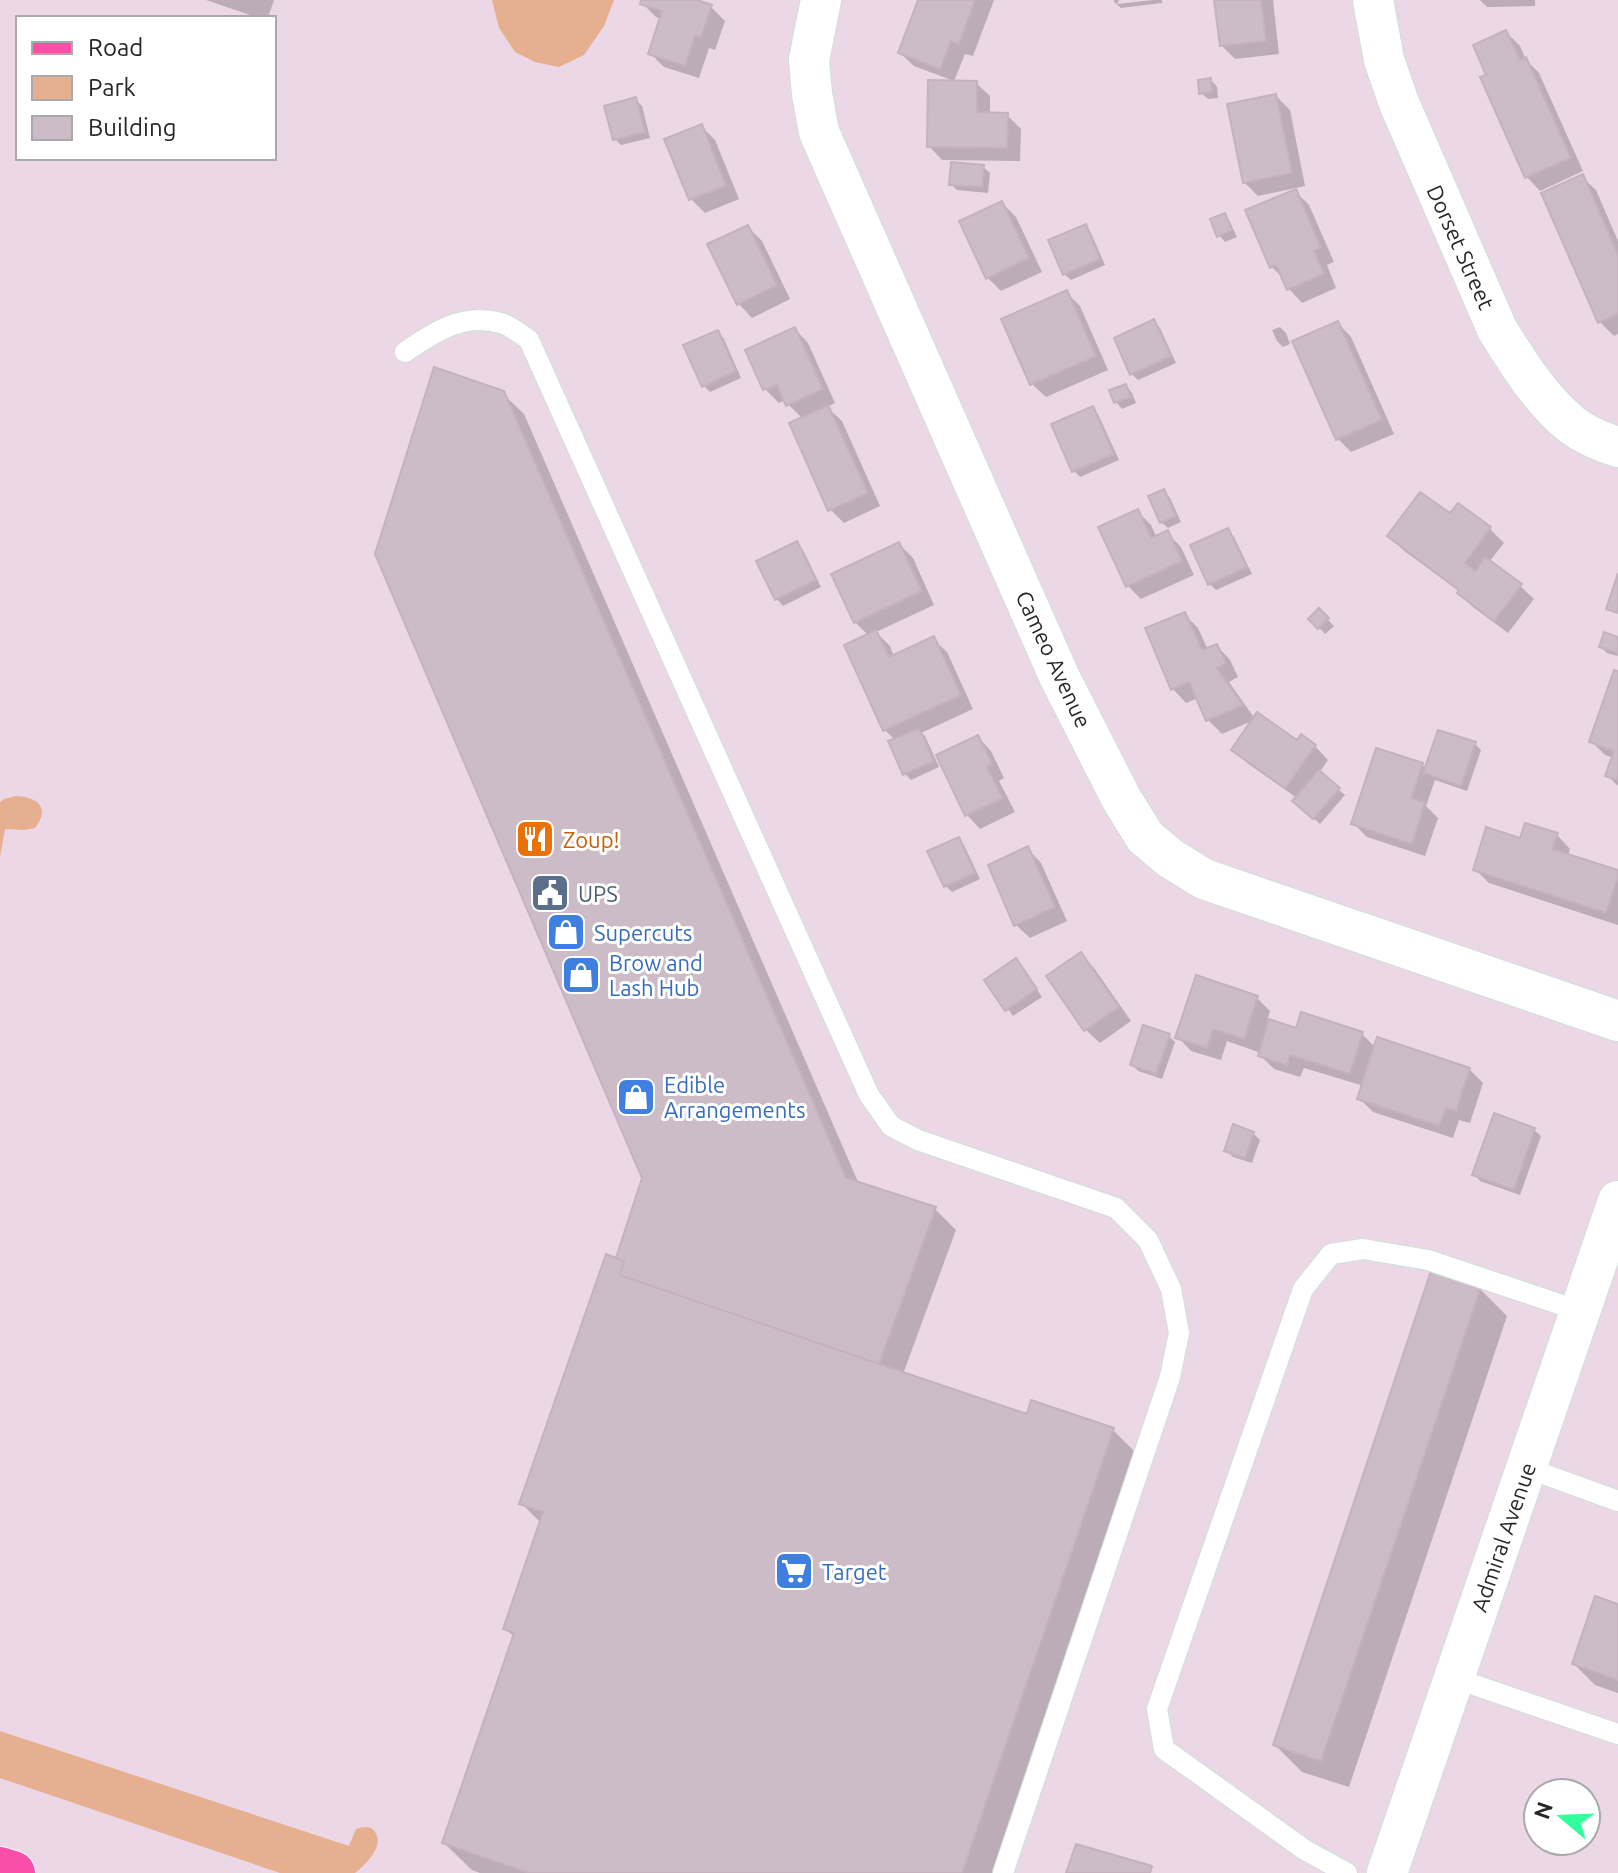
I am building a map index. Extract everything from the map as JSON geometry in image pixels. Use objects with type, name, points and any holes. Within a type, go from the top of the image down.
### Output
[{"type":"main road","points":[[0,1869],[13,1873]]},
{"type":"street","name":"Cameo Avenue","points":[[821,0],[809,60],[819,132],[1059,676],[1121,798],[1145,837],[1170,858],[1204,879],[1618,1021]]},
{"type":"street","name":"Dorset Street","points":[[1373,0],[1384,60],[1399,103],[1497,329],[1546,399],[1573,426],[1618,447]]},
{"type":"street","name":"Admiral Avenue","points":[[1387,1873],[1580,1311],[1609,1255],[1618,1201]]},
{"type":"lane","points":[[405,352],[436,331],[469,319],[503,323],[529,340],[869,1095],[891,1126],[918,1140],[1116,1208],[1148,1240],[1171,1289],[1179,1333],[1170,1377],[1003,1873]]},
{"type":"lane","points":[[1347,1873],[1305,1850],[1164,1749],[1157,1709],[1303,1289],[1331,1254],[1363,1249],[1428,1260],[1580,1311]]},
{"type":"lane","points":[[1527,1468],[1618,1501]]},
{"type":"lane","points":[[1454,1678],[1618,1734]]},
{"type":"green space","points":[[492,0],[614,0],[604,26],[584,55],[559,67],[535,62],[515,52],[499,28]]},
{"type":"green space","points":[[16,796],[35,801],[42,814],[35,828],[5,829],[0,857],[0,802]]},
{"type":"green space","points":[[0,1731],[349,1846],[356,1829],[369,1827],[375,1832],[378,1843],[372,1855],[355,1873],[280,1873],[0,1778]]},
{"type":"building","points":[[641,0],[697,0],[712,5],[701,37],[695,36],[685,66],[648,54],[662,11],[640,4]]},
{"type":"building","points":[[918,0],[975,0],[959,44],[951,41],[940,69],[898,53]]},
{"type":"building","points":[[1214,0],[1261,0],[1266,41],[1220,46]]},
{"type":"building","points":[[1506,30],[1520,60],[1526,57],[1571,158],[1525,178],[1480,77],[1486,75],[1473,45]]},
{"type":"building","points":[[1211,78],[1212,92],[1199,94],[1198,80]]},
{"type":"building","points":[[928,80],[977,81],[977,112],[1008,113],[1007,148],[927,147]]},
{"type":"building","points":[[1276,94],[1292,173],[1243,183],[1227,104]]},
{"type":"building","points":[[636,97],[645,132],[613,140],[604,106]]},
{"type":"building","points":[[702,124],[726,186],[689,200],[664,139]]},
{"type":"building","points":[[951,162],[984,165],[982,187],[949,185]]},
{"type":"building","points":[[1583,174],[1618,255],[1618,314],[1598,323],[1541,193]]},
{"type":"building","points":[[1296,189],[1321,248],[1314,251],[1324,274],[1287,290],[1276,265],[1270,268],[1245,210]]},
{"type":"building","points":[[1002,201],[1029,258],[986,279],[959,221]]},
{"type":"building","points":[[1225,213],[1232,230],[1217,237],[1210,219]]},
{"type":"building","points":[[1086,224],[1100,259],[1063,275],[1048,240]]},
{"type":"building","points":[[748,225],[777,285],[737,305],[707,244]]},
{"type":"building","points":[[1067,290],[1096,356],[1030,385],[1001,319]]},
{"type":"building","points":[[1154,319],[1171,356],[1130,375],[1114,338]]},
{"type":"building","points":[[1338,321],[1382,420],[1336,440],[1292,341]]},
{"type":"building","points":[[795,327],[823,389],[786,406],[777,385],[763,390],[745,350]]},
{"type":"building","points":[[718,330],[736,371],[702,387],[683,345]]},
{"type":"building","points":[[434,367],[504,391],[846,1178],[936,1207],[879,1364],[620,1275],[624,1261],[616,1258],[642,1178],[375,554]]},
{"type":"building","points":[[1126,384],[1131,397],[1114,403],[1109,390]]},
{"type":"building","points":[[828,405],[868,493],[828,511],[789,423]]},
{"type":"building","points":[[1093,406],[1114,454],[1072,472],[1051,424]]},
{"type":"building","points":[[1164,489],[1176,516],[1160,523],[1148,496]]},
{"type":"building","points":[[1420,492],[1450,513],[1458,503],[1491,527],[1465,563],[1475,571],[1485,557],[1522,584],[1494,621],[1457,593],[1459,590],[1387,536]]},
{"type":"building","points":[[1138,509],[1151,538],[1168,530],[1182,561],[1126,587],[1098,527]]},
{"type":"building","points":[[1228,528],[1247,567],[1208,585],[1190,545]]},
{"type":"building","points":[[797,541],[816,580],[775,600],[756,561]]},
{"type":"building","points":[[899,542],[922,591],[854,623],[831,574]]},
{"type":"building","points":[[1618,573],[1618,613],[1606,609]]},
{"type":"building","points":[[1319,608],[1329,618],[1318,629],[1308,619]]},
{"type":"building","points":[[1185,612],[1202,650],[1217,644],[1226,663],[1217,668],[1243,705],[1206,721],[1189,682],[1171,690],[1145,628]]},
{"type":"building","points":[[876,630],[889,657],[934,636],[961,695],[883,731],[844,645]]},
{"type":"building","points":[[1604,632],[1618,637],[1618,653],[1599,647]]},
{"type":"building","points":[[1614,670],[1618,671],[1618,780],[1605,776],[1614,751],[1589,742]]},
{"type":"building","points":[[1257,712],[1297,740],[1301,734],[1316,745],[1285,788],[1231,750]]},
{"type":"building","points":[[919,728],[934,761],[903,775],[888,741]]},
{"type":"building","points":[[1438,730],[1476,742],[1461,786],[1423,773]]},
{"type":"building","points":[[978,735],[992,764],[987,767],[1003,798],[965,816],[936,755]]},
{"type":"building","points":[[1376,748],[1423,763],[1411,798],[1425,802],[1412,844],[1351,824]]},
{"type":"building","points":[[1319,770],[1340,788],[1313,819],[1292,801]]},
{"type":"building","points":[[1525,823],[1558,833],[1552,849],[1618,870],[1606,913],[1473,870],[1486,827],[1520,838]]},
{"type":"building","points":[[959,837],[975,873],[944,887],[927,851]]},
{"type":"building","points":[[1028,846],[1055,907],[1014,926],[988,865]]},
{"type":"building","points":[[1081,952],[1119,1007],[1084,1031],[1046,976]]},
{"type":"building","points":[[1016,958],[1037,989],[1005,1011],[984,980]]},
{"type":"building","points":[[1196,975],[1258,996],[1244,1039],[1213,1029],[1207,1048],[1175,1038]]},
{"type":"building","points":[[1301,1012],[1363,1032],[1350,1074],[1290,1055],[1287,1065],[1258,1056],[1269,1019],[1296,1028]]},
{"type":"building","points":[[1143,1025],[1170,1034],[1156,1074],[1130,1065]]},
{"type":"building","points":[[1377,1037],[1470,1068],[1456,1111],[1446,1108],[1439,1126],[1357,1099]]},
{"type":"building","points":[[1494,1113],[1535,1128],[1514,1190],[1472,1175]]},
{"type":"building","points":[[1233,1124],[1254,1132],[1245,1158],[1224,1151]]},
{"type":"building","name":"Target","points":[[606,1254],[624,1261],[620,1275],[879,1364],[1027,1414],[1031,1400],[1114,1428],[962,1873],[529,1873],[442,1843],[514,1633],[503,1629],[543,1512],[519,1504]]},
{"type":"building","points":[[1431,1271],[1481,1287],[1321,1761],[1273,1745]]},
{"type":"building","points":[[1595,1596],[1618,1604],[1618,1680],[1572,1664]]},
{"type":"building","points":[[1076,1844],[1152,1866],[1150,1873],[1066,1873]]},
{"type":"place","name":"Zoup!","points":[[535,839]]},
{"type":"place","name":"UPS","points":[[550,893]]},
{"type":"place","name":"Supercuts","points":[[566,932]]},
{"type":"place","name":"Brow and Lash Hub","points":[[581,975]]},
{"type":"place","name":"Edible Arrangements","points":[[636,1097]]},
{"type":"place","name":"Target","points":[[794,1571]]}]
